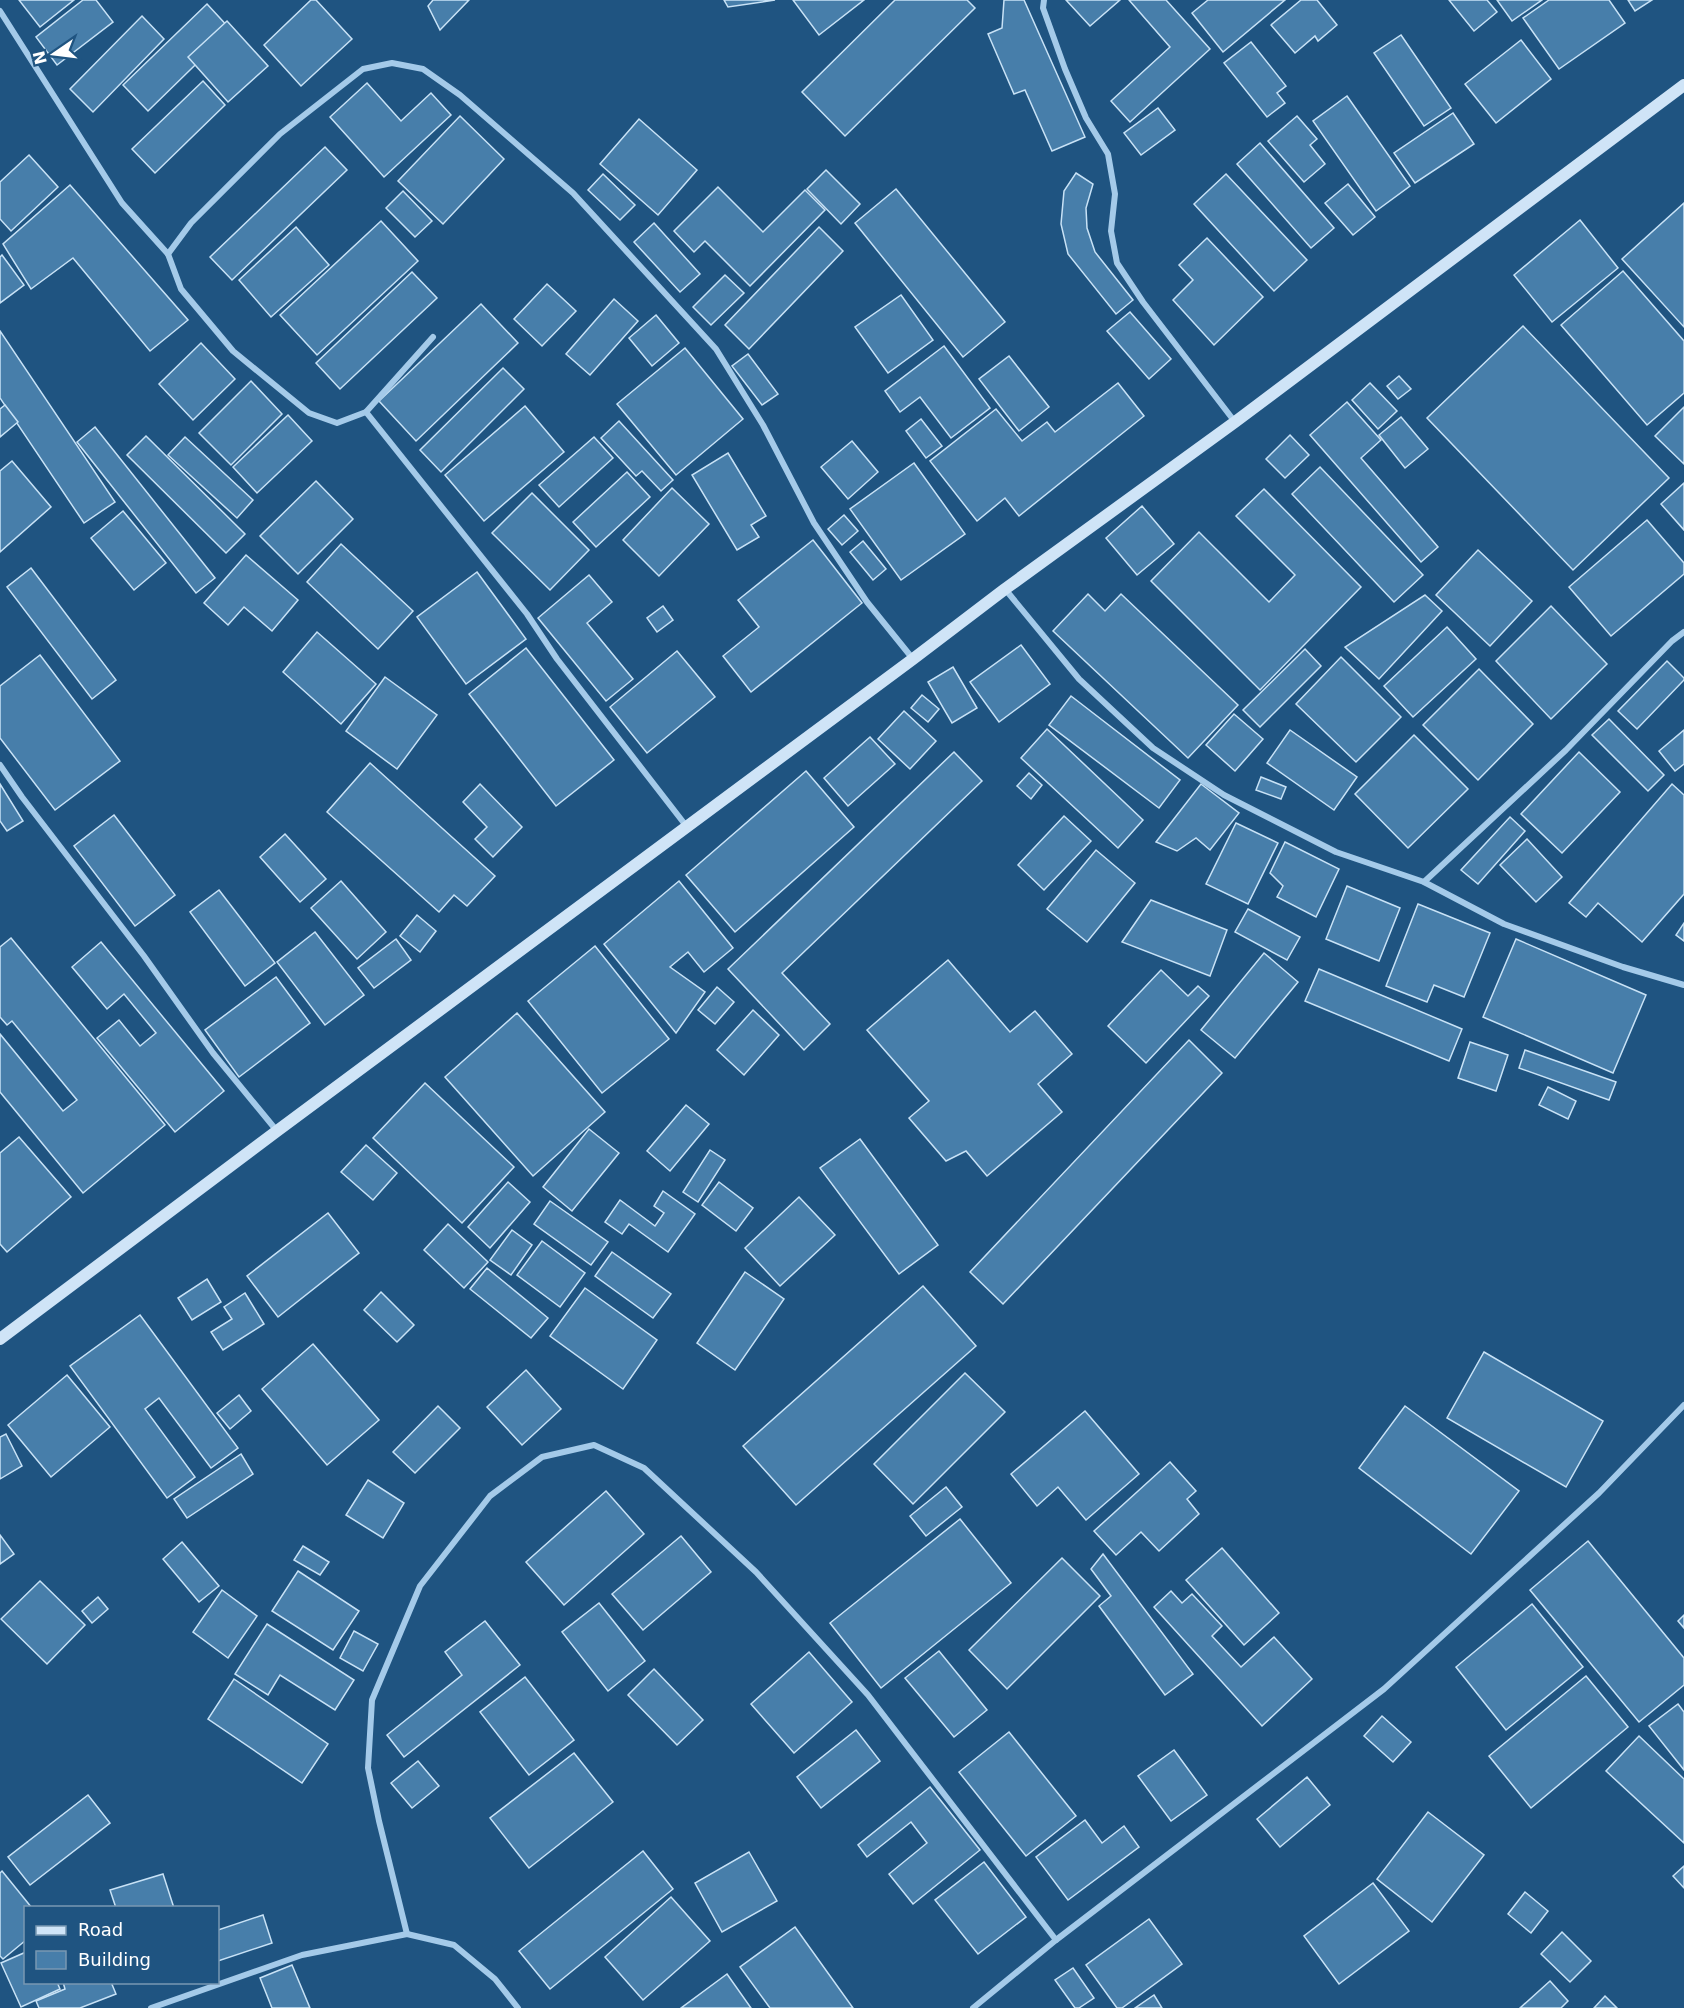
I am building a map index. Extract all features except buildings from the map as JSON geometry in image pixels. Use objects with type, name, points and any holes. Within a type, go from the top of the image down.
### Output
[{"type":"main road","points":[[0,1339],[1684,86]]},
{"type":"street","points":[[1044,0],[1043,8],[1065,69],[1086,118],[1108,154],[1115,194],[1112,231],[1118,263],[1143,302],[1235,422]]},
{"type":"street","points":[[0,11],[123,203],[168,254],[181,289],[233,351],[309,413],[337,423],[366,412],[434,337]]},
{"type":"street","points":[[168,254],[191,224],[280,134],[363,69],[392,63],[423,69],[460,95],[573,193],[716,349],[763,425],[814,523],[867,602],[913,659]]},
{"type":"street","points":[[366,412],[527,615],[557,659],[687,828]]},
{"type":"street","points":[[1005,589],[1079,679],[1153,747],[1224,795],[1336,852],[1424,882],[1504,924],[1623,967],[1684,985]]},
{"type":"street","points":[[1424,882],[1566,750],[1672,641],[1684,632]]},
{"type":"street","points":[[0,765],[144,956],[213,1053],[277,1131]]},
{"type":"street","points":[[974,2008],[1056,1941],[1384,1689],[1599,1493],[1684,1405]]},
{"type":"street","points":[[407,1934],[368,1768],[372,1700],[420,1586],[490,1496],[542,1457],[594,1445],[644,1468],[756,1572],[868,1695],[1056,1941]]},
{"type":"street","points":[[151,2008],[302,1955],[407,1934],[454,1945],[495,1979],[518,2008]]}]
